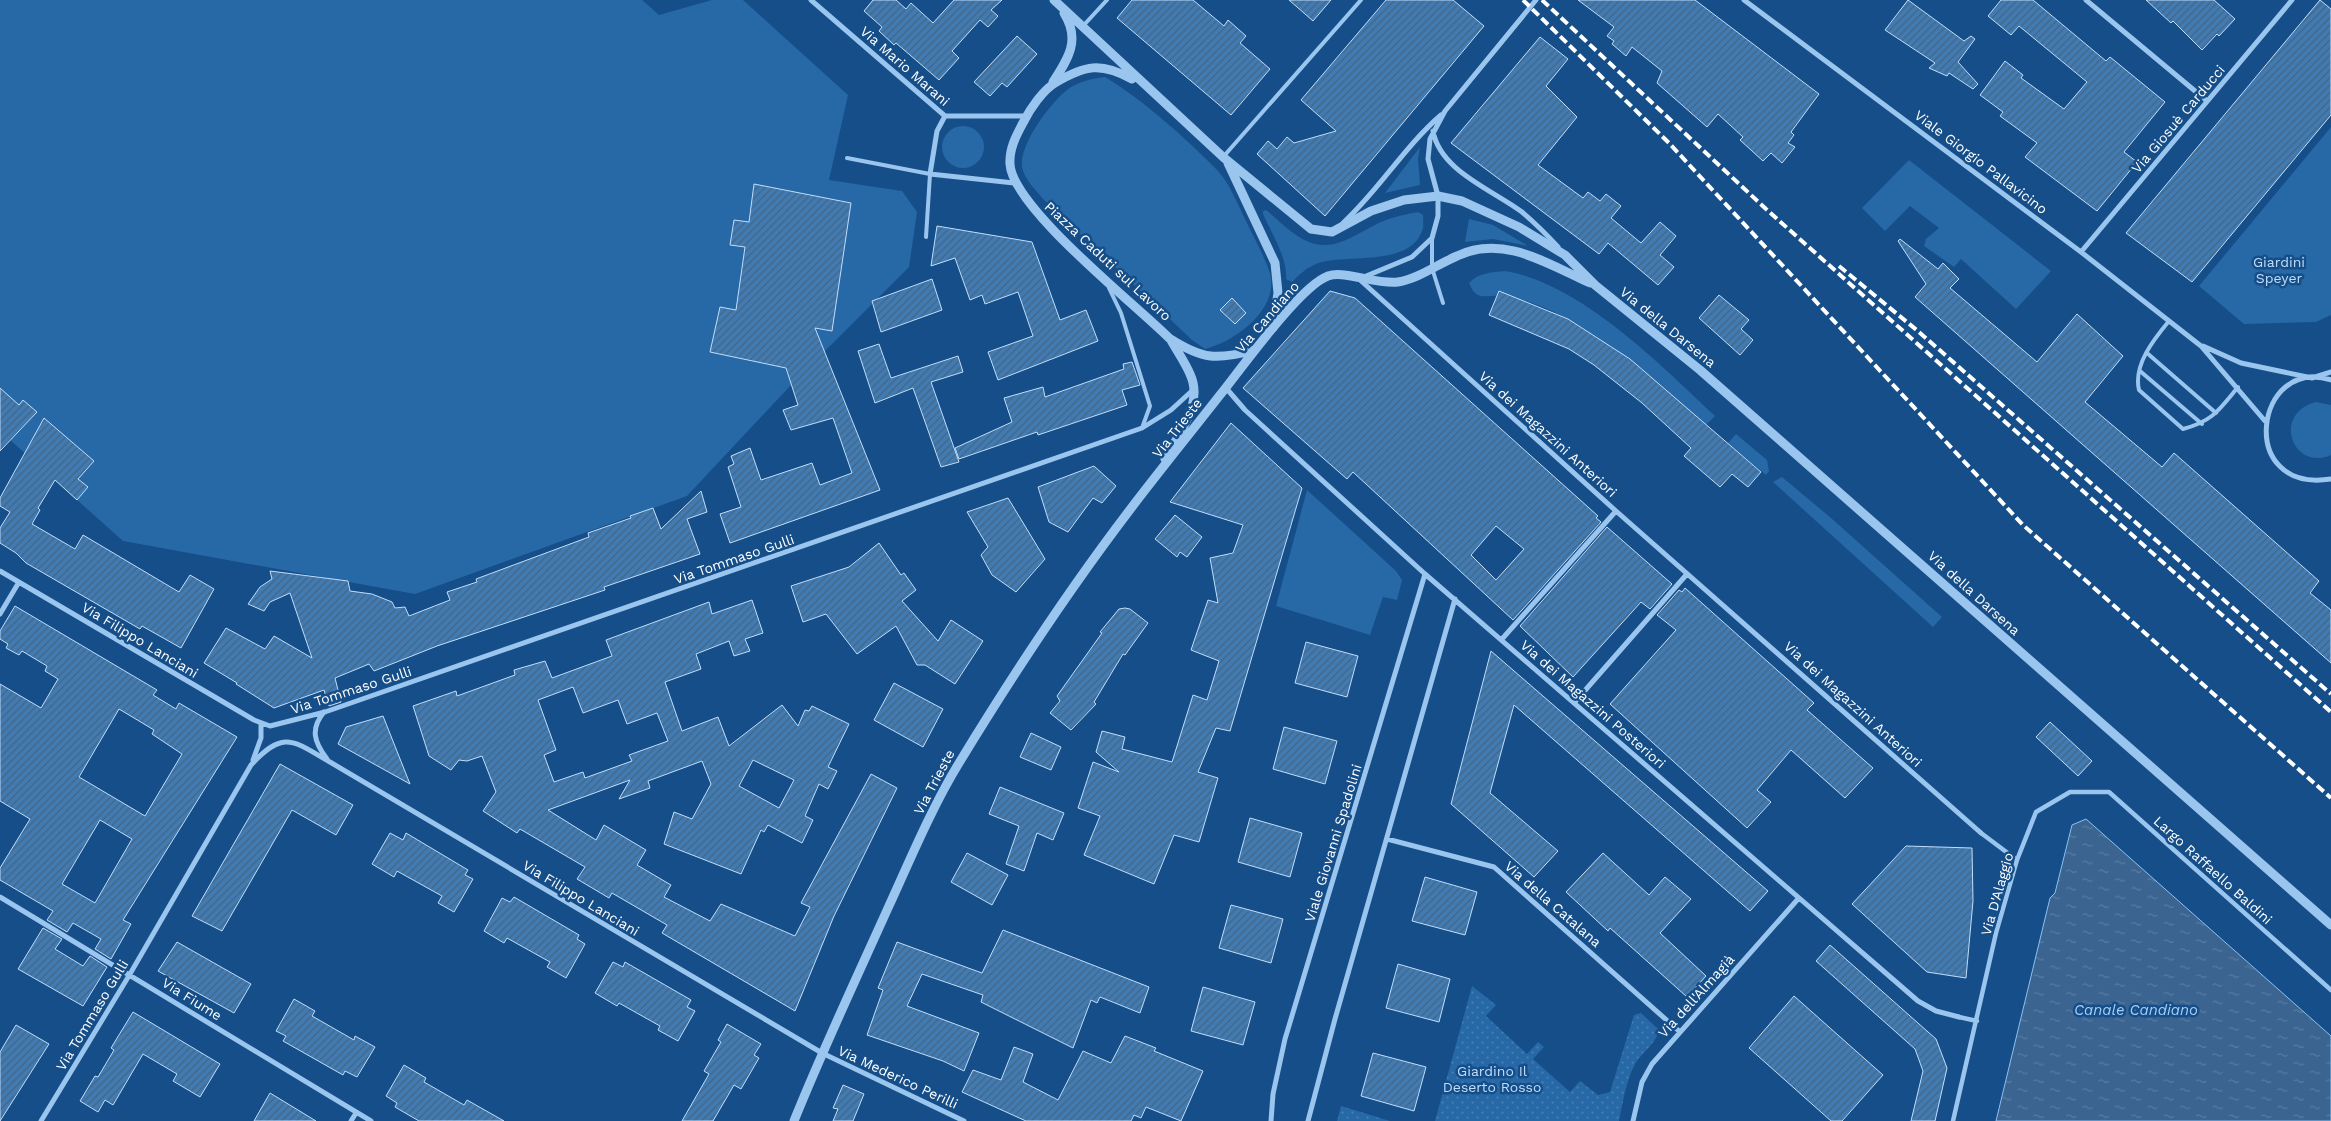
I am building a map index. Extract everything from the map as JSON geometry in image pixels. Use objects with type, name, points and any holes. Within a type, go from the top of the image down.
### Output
[{"type":"street","name":"Via Mario Marani","points":[[811,0],[945,116],[1026,116]]},
{"type":"street","points":[[1359,279],[1412,257],[1432,238],[1438,216],[1438,196],[1428,159],[1433,131],[1445,111],[1536,0]]},
{"type":"street","name":"Viale Giorgio Pallavicino","points":[[1744,0],[2082,252],[2201,346]]},
{"type":"street","points":[[2086,0],[2207,101]]},
{"type":"street","name":"Via Giosuè Carducci","points":[[2082,252],[2292,0]]},
{"type":"street","points":[[1056,2],[1145,87],[1225,159],[1311,229],[1332,232],[1365,202],[1428,126],[1445,111]]},
{"type":"street","points":[[1052,85],[1070,57],[1073,42],[1071,28],[1056,2]]},
{"type":"street","name":"Piazza Caduti sul Lavoro","points":[[1145,87],[1116,70],[1096,66],[1074,72],[1052,85],[1026,116],[1014,140],[1010,155],[1014,182],[1040,217],[1169,338],[1189,351],[1208,356],[1225,357],[1255,350]]},
{"type":"street","points":[[945,116],[937,131],[930,174],[1014,182]]},
{"type":"street","name":"Via della Darsena","points":[[1433,131],[1437,146],[1461,171],[1522,213],[1595,285],[1707,376],[2331,926]]},
{"type":"street","points":[[1225,159],[1275,263],[1278,293],[1273,328]]},
{"type":"street","name":"Via della Darsena","points":[[1332,232],[1371,211],[1404,200],[1438,196],[1462,201],[1497,216],[1565,255]]},
{"type":"street","name":"Via della Darsena","points":[[1359,279],[1399,282],[1466,251],[1498,247],[1532,256],[1595,285]]},
{"type":"street","name":"Via Candiano","points":[[1226,388],[1273,328],[1314,284],[1328,276],[1340,274],[1359,279]]},
{"type":"street","name":"Via dei Magazzini Anteriori","points":[[1359,279],[1616,511],[1981,833]]},
{"type":"street","name":"Piazza Caduti sul Lavoro","points":[[1169,338],[1191,375],[1194,388]]},
{"type":"street","points":[[2201,346],[2241,363],[2312,378],[2331,380]]},
{"type":"street","points":[[2201,346],[2238,386],[2266,421]]},
{"type":"street","points":[[2331,372],[2287,387],[2270,408],[2266,421],[2265,436],[2269,450],[2277,463],[2288,473],[2302,479],[2316,481],[2331,479]]},
{"type":"street","name":"Via Tommaso Gulli","points":[[270,726],[324,712],[1142,428],[1171,410],[1194,388]]},
{"type":"street","name":"Via Trieste","points":[[1150,485],[1192,409],[1195,400],[1194,388]]},
{"type":"street","name":"Via Trieste","points":[[794,1121],[822,1053],[922,834],[957,766],[1050,623],[1150,485],[1226,388]]},
{"type":"street","name":"Via dei Magazzini Posteriori","points":[[1226,388],[1245,410],[1425,574],[1455,598],[1798,899],[1918,1001],[1936,1011],[1959,1017]]},
{"type":"street","name":"Via dei Magazzini Anteriori","points":[[1502,639],[1616,511]]},
{"type":"street","name":"Via Filippo Lanciani","points":[[0,571],[261,724],[270,726]]},
{"type":"street","name":"Viale Giovanni Spadolini","points":[[1271,1121],[1273,1094],[1285,1040],[1425,574]]},
{"type":"street","points":[[1574,703],[1687,574]]},
{"type":"street","points":[[0,614],[19,582]]},
{"type":"street","points":[[1308,1121],[1455,598]]},
{"type":"street","name":"Via Filippo Lanciani","points":[[324,712],[317,720],[314,732],[316,742],[330,762]]},
{"type":"street","name":"Via Tommaso Gulli","points":[[41,1121],[130,974],[251,765],[261,738],[261,724]]},
{"type":"street","name":"Via Tommaso Gulli","points":[[251,765],[274,743],[288,741],[296,743]]},
{"type":"street","name":"Via Filippo Lanciani","points":[[296,743],[822,1053]]},
{"type":"street","name":"Via D'Alaggio","points":[[1953,1121],[1996,933],[2017,860],[2036,812],[2070,792]]},
{"type":"street","name":"Largo Raffaello Baldini","points":[[2070,792],[2109,792],[2331,990]]},
{"type":"street","points":[[1981,833],[2017,860]]},
{"type":"street","name":"Via della Catalana","points":[[1387,839],[1494,867],[1680,1032]]},
{"type":"street","name":"Via Fiume","points":[[0,897],[371,1121]]},
{"type":"street","name":"Via dell'Almagià","points":[[1633,1121],[1642,1082],[1652,1064],[1798,899]]},
{"type":"street","points":[[1959,1017],[1977,1021]]},
{"type":"street","name":"Via Mederico Perilli","points":[[822,1053],[964,1121]]},
{"type":"street","points":[[351,1121],[356,1113]]},
{"type":"lane","points":[[1082,28],[1107,0]]},
{"type":"lane","points":[[1225,159],[1361,0]]},
{"type":"lane","points":[[847,158],[930,174],[926,237]]},
{"type":"lane","points":[[1432,238],[1432,268],[1443,303]]},
{"type":"lane","points":[[1104,277],[1121,313],[1150,406],[1142,428]]},
{"type":"lane","points":[[2169,321],[2151,343],[2140,371],[2139,390],[2183,428],[2202,424],[2216,413],[2238,386]]},
{"type":"lane","points":[[2147,353],[2216,413]]},
{"type":"lane","points":[[2140,371],[2202,424]]},
{"type":"green space","points":[[0,0],[642,0],[659,15],[712,0],[743,0],[848,95],[829,180],[902,191],[917,212],[909,267],[792,384],[687,496],[415,594],[123,541],[0,431]]},
{"type":"green space","points":[[1105,77],[1134,96],[1218,171],[1234,195],[1265,260],[1270,273],[1271,286],[1268,299],[1262,311],[1241,331],[1217,345],[1205,349],[1192,340],[1043,199],[1025,176],[1022,158],[1026,147],[1038,124],[1053,103],[1072,86]]},
{"type":"green space","points":[[963,126],[978,132],[984,147],[978,162],[963,168],[948,162],[942,147],[948,132]]},
{"type":"green space","name":"Giardini Speyer","points":[[2331,127],[2331,315],[2316,322],[2244,324],[2199,286]]},
{"type":"green space","points":[[1420,147],[1418,159],[1420,185],[1385,193]]},
{"type":"green space","points":[[1909,160],[2051,271],[2016,309],[1961,259],[1954,267],[1924,246],[1926,239],[1939,228],[1910,206],[1885,231],[1862,208]]},
{"type":"green space","points":[[1266,210],[1296,235],[1308,242],[1319,245],[1340,242],[1386,220],[1418,212],[1423,215],[1423,228],[1415,243],[1404,250],[1390,255],[1342,259],[1316,264],[1300,274],[1292,282],[1286,279],[1282,254],[1263,214],[1263,211]]},
{"type":"green space","points":[[1469,219],[1493,225],[1528,246],[1493,239],[1465,242]]},
{"type":"green space","points":[[1505,271],[1533,279],[1562,292],[1590,309],[1645,351],[1715,416],[1706,425],[1651,378],[1613,349],[1594,335],[1552,311],[1533,303],[1513,298],[1478,295],[1473,291],[1469,283],[1481,275]]},
{"type":"green space","points":[[2316,402],[2331,405],[2331,455],[2318,458],[2306,456],[2298,449],[2292,439],[2291,429],[2294,418],[2302,408]]},
{"type":"green space","points":[[1736,434],[1767,460],[1769,471],[1766,475],[1728,443]]},
{"type":"green space","points":[[1782,477],[1942,617],[1933,627],[1773,482]]},
{"type":"green space","points":[[1307,490],[1396,571],[1402,580],[1397,600],[1383,597],[1370,635],[1276,606]]},
{"type":"green space","name":"Giardino Il Deserto Rosso","points":[[1472,986],[1496,1005],[1486,1016],[1527,1054],[1538,1042],[1544,1047],[1533,1059],[1570,1092],[1580,1081],[1598,1095],[1610,1092],[1634,1015],[1641,1013],[1658,1029],[1658,1034],[1653,1043],[1635,1064],[1629,1077],[1619,1121],[1435,1121]]},
{"type":"green space","points":[[1341,1106],[1390,1121],[1337,1121]]},
{"type":"water","name":"Canale Candiano","points":[[2086,819],[2331,1036],[2331,1121],[1996,1121],[2050,898],[2055,893],[2072,825]]},
{"type":"building","points":[[873,0],[896,0],[906,9],[911,3],[933,23],[954,0],[1002,0],[991,10],[998,16],[988,27],[980,20],[952,51],[959,58],[939,80],[879,31],[882,27],[864,11]]},
{"type":"building","points":[[1132,0],[1193,0],[1224,26],[1228,20],[1246,36],[1240,43],[1270,69],[1231,115],[1117,18]]},
{"type":"building","points":[[1289,0],[1331,0],[1313,21]]},
{"type":"building","points":[[1386,0],[1453,0],[1484,26],[1325,216],[1257,154],[1268,141],[1277,149],[1287,137],[1294,143],[1336,131],[1301,100]]},
{"type":"building","points":[[1578,0],[1695,0],[1819,94],[1791,132],[1794,135],[1788,143],[1795,147],[1782,163],[1771,153],[1763,161],[1740,140],[1743,137],[1718,114],[1707,127],[1657,83],[1662,71],[1632,47],[1626,56],[1612,44],[1614,41],[1607,36],[1614,27]]},
{"type":"building","points":[[1908,0],[1964,41],[1971,36],[1975,39],[1958,62],[1978,84],[1973,89],[1949,73],[1947,76],[1929,68],[1935,63],[1885,30]]},
{"type":"building","points":[[2001,0],[2033,0],[2106,61],[2110,57],[2165,102],[2124,152],[2137,162],[2097,211],[2025,157],[2037,143],[2000,116],[2003,112],[1980,95],[2005,61],[2023,75],[2021,78],[2064,109],[2087,82],[2019,26],[2011,35],[1988,16]]},
{"type":"building","points":[[2146,0],[2214,0],[2235,19],[2202,50],[2173,21],[2171,23]]},
{"type":"building","points":[[2320,0],[2331,9],[2331,115],[2192,282],[2126,233]]},
{"type":"building","points":[[1017,36],[1037,54],[1007,87],[1002,83],[990,96],[974,82]]},
{"type":"building","points":[[1540,37],[1568,59],[1546,86],[1577,117],[1538,165],[1583,198],[1588,192],[1600,201],[1606,194],[1621,206],[1611,218],[1641,243],[1660,222],[1676,236],[1660,255],[1674,267],[1658,285],[1608,243],[1599,254],[1451,143]]},
{"type":"building","points":[[754,184],[851,203],[832,331],[815,328],[880,490],[730,543],[720,514],[741,507],[728,467],[734,464],[731,456],[750,448],[761,480],[812,463],[820,485],[852,473],[833,418],[791,430],[783,410],[798,405],[786,368],[710,352],[720,307],[736,310],[745,247],[730,245],[734,220],[749,222]]},
{"type":"building","points":[[937,226],[1032,242],[1060,320],[1086,310],[1098,341],[998,380],[988,352],[1033,336],[1018,292],[985,304],[982,295],[970,300],[955,258],[931,266]]},
{"type":"building","points":[[1900,239],[1938,269],[1943,263],[1959,279],[1950,288],[2037,362],[2077,314],[2123,356],[2085,402],[2162,467],[2174,453],[2319,581],[2310,593],[2331,610],[2331,663],[1915,297],[1926,284],[1898,241]]},
{"type":"building","points":[[932,279],[942,310],[881,332],[872,301]]},
{"type":"building","points":[[1330,291],[1355,298],[1598,516],[1596,518],[1601,522],[1513,620],[1353,472],[1347,479],[1243,388]],"holes":[[[1496,526],[1524,549],[1496,580],[1471,555]]]},
{"type":"building","points":[[1499,291],[1568,319],[1630,359],[1761,472],[1748,487],[1732,474],[1720,487],[1684,456],[1691,448],[1642,403],[1594,365],[1569,349],[1489,315]]},
{"type":"building","points":[[1719,295],[1749,320],[1741,329],[1753,340],[1740,355],[1699,318]]},
{"type":"building","points":[[1232,298],[1246,313],[1235,324],[1220,310]]},
{"type":"building","points":[[879,344],[891,378],[958,356],[963,372],[931,382],[959,462],[941,467],[913,388],[875,403],[858,351]]},
{"type":"building","points":[[1132,362],[1140,385],[1122,390],[1127,405],[1038,435],[1037,432],[959,459],[955,448],[1012,422],[1004,398],[1043,387],[1045,397],[1124,369],[1123,364]]},
{"type":"building","points":[[0,388],[19,405],[23,400],[37,412],[0,451]]},
{"type":"building","points":[[44,418],[94,461],[78,479],[88,487],[77,500],[55,480],[38,508],[40,510],[32,524],[75,549],[83,535],[179,592],[190,575],[214,589],[181,648],[142,626],[140,629],[26,563],[16,553],[0,543],[0,528],[10,512],[0,506],[0,498]]},
{"type":"building","points":[[1231,423],[1302,488],[1230,731],[1216,728],[1198,772],[1218,778],[1199,842],[1174,835],[1154,884],[1084,855],[1100,816],[1078,808],[1093,762],[1119,772],[1096,752],[1102,731],[1125,737],[1122,749],[1172,762],[1193,695],[1207,700],[1219,661],[1191,650],[1208,600],[1218,603],[1210,558],[1233,553],[1243,525],[1170,502]]},
{"type":"building","points":[[1094,466],[1116,486],[1102,503],[1093,498],[1068,532],[1049,522],[1038,487]]},
{"type":"building","points":[[701,491],[707,512],[687,519],[700,554],[604,587],[605,590],[437,646],[374,671],[369,664],[335,678],[341,702],[329,706],[324,690],[274,708],[204,663],[226,628],[265,649],[274,636],[312,658],[290,593],[270,602],[264,611],[248,604],[260,587],[272,579],[270,571],[348,581],[350,591],[372,594],[392,602],[395,608],[405,607],[409,616],[450,600],[447,592],[477,582],[476,579],[589,537],[588,533],[653,508],[661,529]]},
{"type":"building","points":[[1008,498],[1045,559],[1016,592],[992,575],[981,555],[988,547],[967,512]]},
{"type":"building","points":[[1175,515],[1202,537],[1187,557],[1180,552],[1177,557],[1155,539]]},
{"type":"building","points":[[1607,527],[1672,584],[1650,609],[1641,602],[1573,677],[1520,626]]},
{"type":"building","points":[[879,543],[901,575],[904,573],[916,590],[902,601],[938,641],[951,620],[983,641],[955,684],[925,665],[917,665],[896,626],[857,654],[826,614],[803,622],[791,586],[849,567]]},
{"type":"building","points":[[1685,588],[1814,703],[1807,710],[1873,768],[1845,798],[1791,750],[1757,790],[1771,802],[1747,828],[1610,704],[1676,630],[1657,615],[1679,590],[1682,592]]},
{"type":"building","points":[[752,600],[763,633],[745,639],[750,651],[734,656],[729,641],[696,654],[701,669],[665,682],[682,731],[718,717],[729,746],[782,705],[798,726],[805,710],[809,711],[812,706],[849,724],[828,767],[837,771],[828,789],[819,784],[805,816],[813,820],[802,843],[768,825],[764,832],[761,830],[741,874],[664,844],[674,812],[692,819],[711,784],[702,761],[648,781],[650,788],[619,799],[630,780],[548,810],[596,840],[604,825],[646,850],[637,865],[671,885],[664,897],[710,921],[721,904],[795,936],[810,907],[801,903],[871,774],[897,788],[834,916],[795,1011],[662,933],[667,925],[612,893],[609,898],[577,879],[585,867],[520,829],[517,833],[483,811],[496,792],[482,756],[467,761],[459,760],[451,770],[429,756],[413,706],[456,691],[457,696],[515,675],[514,670],[545,661],[552,678],[612,656],[606,640],[709,602],[712,614]],"holes":[[[573,687],[583,713],[618,700],[627,724],[657,713],[668,741],[629,755],[632,761],[585,778],[583,772],[554,782],[544,755],[556,750],[538,700]],[[753,760],[794,780],[779,808],[739,786]]]},
{"type":"building","points":[[15,606],[157,690],[153,695],[176,709],[179,703],[237,737],[123,920],[131,924],[111,959],[95,949],[101,939],[73,923],[67,932],[47,920],[53,911],[0,880],[0,868],[30,819],[0,801],[0,684],[41,708],[58,679],[45,671],[47,666],[22,651],[19,655],[6,648],[8,644],[0,639],[0,631]],"holes":[[[119,709],[154,730],[152,734],[182,754],[145,816],[79,777]],[[100,820],[132,839],[95,903],[62,884]]]},
{"type":"building","points":[[1119,609],[1130,609],[1148,623],[1125,655],[1123,654],[1094,702],[1096,704],[1071,730],[1050,713],[1060,701],[1057,696],[1102,633],[1100,632]]},
{"type":"building","points":[[1306,642],[1358,656],[1347,697],[1295,683]]},
{"type":"building","points":[[1491,651],[1768,891],[1750,911],[1514,705],[1490,793],[1558,851],[1534,877],[1451,804]]},
{"type":"building","points":[[894,683],[943,709],[923,747],[874,720]]},
{"type":"building","points":[[383,716],[410,784],[338,744],[346,727]]},
{"type":"building","points":[[2050,722],[2092,761],[2078,776],[2036,737]]},
{"type":"building","points":[[1284,727],[1337,741],[1325,784],[1273,769]]},
{"type":"building","points":[[1031,733],[1061,747],[1051,770],[1020,757]]},
{"type":"building","points":[[280,764],[353,805],[336,835],[292,810],[222,931],[192,916]]},
{"type":"building","points":[[1000,787],[1064,813],[1053,840],[1037,833],[1024,871],[1006,864],[1019,826],[989,814]]},
{"type":"building","points":[[1250,818],[1302,833],[1290,877],[1238,862]]},
{"type":"building","points":[[390,833],[403,840],[406,833],[468,870],[465,875],[473,879],[454,912],[438,903],[442,896],[397,871],[394,877],[372,864]]},
{"type":"building","points":[[1906,846],[1972,848],[1973,901],[1966,978],[1927,972],[1852,904]]},
{"type":"building","points":[[967,853],[1008,875],[992,905],[951,882]]},
{"type":"building","points":[[1603,853],[1649,895],[1665,877],[1691,899],[1660,933],[1706,976],[1687,997],[1610,928],[1608,931],[1566,892]]},
{"type":"building","points":[[1425,877],[1477,892],[1465,935],[1412,921]]},
{"type":"building","points":[[514,897],[579,935],[577,939],[585,944],[566,978],[547,967],[550,962],[507,938],[504,943],[484,931],[502,898],[510,902]]},
{"type":"building","points":[[1231,905],[1283,919],[1271,963],[1219,948]]},
{"type":"building","points":[[43,928],[62,939],[55,949],[83,966],[90,956],[107,967],[83,1006],[18,969]]},
{"type":"building","points":[[1003,930],[1149,987],[1140,1013],[1100,997],[1097,1003],[1091,1000],[1073,1048],[981,1002],[983,995],[922,974],[907,1006],[979,1033],[964,1071],[943,1061],[867,1035],[883,990],[878,988],[897,942],[982,973]]},
{"type":"building","points":[[177,942],[251,984],[234,1013],[158,971]]},
{"type":"building","points":[[1830,945],[1936,1039],[1947,1068],[1935,1121],[1911,1121],[1923,1071],[1915,1049],[1816,961]]},
{"type":"building","points":[[613,962],[623,967],[625,962],[691,1000],[687,1007],[695,1011],[678,1041],[658,1030],[660,1026],[619,1003],[617,1006],[595,993]]},
{"type":"building","points":[[1398,964],[1450,979],[1439,1022],[1386,1008]]},
{"type":"building","points":[[1203,987],[1255,1002],[1243,1045],[1191,1031]]},
{"type":"building","points":[[1794,996],[1883,1075],[1842,1121],[1831,1121],[1749,1048]]},
{"type":"building","points":[[294,999],[315,1011],[312,1016],[354,1040],[355,1036],[375,1047],[357,1077],[345,1071],[343,1075],[283,1041],[286,1036],[276,1031]]},
{"type":"building","points":[[133,1012],[220,1064],[200,1097],[173,1081],[177,1074],[143,1054],[113,1105],[105,1100],[98,1112],[80,1101],[95,1076],[98,1077],[114,1050],[111,1048]]},
{"type":"building","points":[[727,1024],[761,1044],[754,1055],[759,1058],[741,1089],[734,1085],[713,1121],[682,1121],[709,1074],[704,1071],[721,1042],[718,1040]]},
{"type":"building","points":[[16,1025],[49,1044],[0,1121],[0,1052]]},
{"type":"building","points":[[1125,1036],[1156,1048],[1154,1051],[1203,1071],[1181,1121],[1146,1107],[1141,1118],[1134,1115],[1131,1121],[1026,1121],[962,1092],[973,1070],[1001,1080],[1014,1047],[1033,1054],[1023,1082],[1058,1100],[1083,1051],[1111,1063]]},
{"type":"building","points":[[1373,1053],[1426,1067],[1414,1111],[1361,1096]]},
{"type":"building","points":[[404,1065],[426,1078],[424,1082],[464,1105],[467,1100],[504,1121],[419,1121],[395,1107],[397,1103],[386,1096]]},
{"type":"building","points":[[843,1085],[864,1094],[853,1121],[833,1121],[838,1109],[833,1108]]},
{"type":"building","points":[[270,1093],[316,1121],[254,1121]]},
{"type":"railway","points":[[1523,0],[1669,143],[2023,525],[2331,798]]},
{"type":"railway","points":[[1542,0],[1766,209],[2331,712]]},
{"type":"railway","points":[[1839,266],[1919,332],[2331,694]]}]
